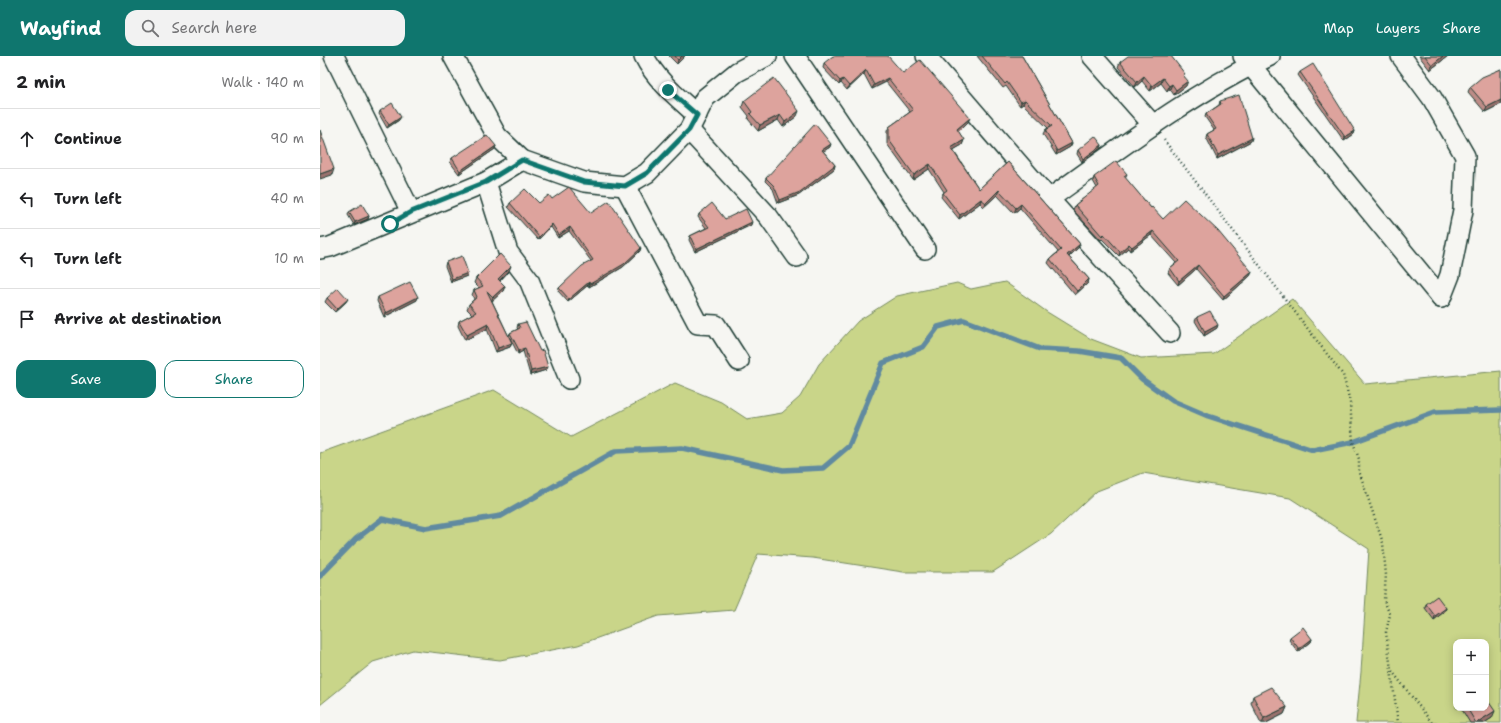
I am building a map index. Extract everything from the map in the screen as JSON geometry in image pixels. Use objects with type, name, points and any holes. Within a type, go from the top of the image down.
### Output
[{"type":"street","points":[[334,56],[411,212]]},
{"type":"street","points":[[453,56],[497,136],[522,160],[584,182],[625,186],[647,173],[693,123],[705,98],[737,72],[767,56]]},
{"type":"street","points":[[644,56],[649,65],[693,123],[768,216],[798,257]]},
{"type":"street","points":[[796,56],[925,249]]},
{"type":"street","points":[[926,56],[1049,199],[1170,334]]},
{"type":"street","points":[[1092,56],[1153,125]]},
{"type":"street","points":[[1049,199],[1153,125],[1247,61],[1270,56]]},
{"type":"street","points":[[1247,61],[1441,298],[1450,275],[1463,210],[1465,156],[1432,98],[1401,56]]},
{"type":"street","points":[[320,249],[330,247],[390,224],[411,212],[486,182],[522,160]]},
{"type":"street","points":[[486,182],[508,252],[529,280],[569,379]]},
{"type":"street","points":[[625,186],[698,324],[716,325],[739,361]]},
{"type":"path","points":[[1153,125],[1343,375],[1350,402],[1354,442],[1359,459],[1359,471],[1383,543],[1386,575],[1384,600],[1390,615],[1386,632],[1398,723]]},
{"type":"path","points":[[1392,670],[1432,723]]},
{"type":"green space","points":[[1005,282],[1047,312],[1091,339],[1141,358],[1214,354],[1292,299],[1365,384],[1501,371],[1501,723],[1356,723],[1369,549],[1290,498],[1143,473],[1097,491],[1051,534],[993,572],[903,572],[813,558],[758,554],[734,610],[658,616],[578,645],[500,660],[413,650],[373,662],[320,705],[320,453],[494,390],[571,437],[675,383],[721,402],[747,419],[782,413],[800,397],[819,364],[858,321],[897,296],[957,283],[971,289]]},
{"type":"building","points":[[675,56],[682,56],[678,60]]},
{"type":"building","points":[[833,56],[888,56],[903,73],[920,60],[970,118],[957,129],[964,140],[951,148],[979,189],[1008,162],[1080,244],[1067,255],[1089,279],[1077,291],[1050,259],[1061,250],[1021,204],[1016,208],[999,190],[986,203],[981,199],[960,215],[943,193],[947,190],[930,164],[914,175],[889,140],[889,127],[913,110],[888,78],[874,85],[866,70],[849,86],[843,79],[840,81],[824,63]]},
{"type":"building","points":[[982,56],[1022,56],[1072,143],[1057,151],[1045,130],[1052,126],[1025,100],[1021,102],[1007,82],[1005,84]]},
{"type":"building","points":[[1128,56],[1171,56],[1185,74],[1183,75],[1188,81],[1176,90],[1172,84],[1169,86],[1163,78],[1152,86],[1144,76],[1137,82],[1120,62]]},
{"type":"building","points":[[1425,56],[1443,56],[1432,65]]},
{"type":"building","points":[[1313,64],[1355,131],[1345,137],[1300,72]]},
{"type":"building","points":[[1501,69],[1501,100],[1487,107],[1470,87],[1482,77]]},
{"type":"building","points":[[774,78],[799,111],[785,122],[780,115],[760,125],[750,114],[752,112],[744,101]]},
{"type":"building","points":[[1239,95],[1252,138],[1218,155],[1207,134],[1216,129],[1206,114],[1221,104],[1220,101]]},
{"type":"building","points":[[392,103],[401,117],[389,125],[380,111]]},
{"type":"building","points":[[815,124],[831,144],[822,150],[835,165],[800,192],[780,200],[774,186],[766,178]]},
{"type":"building","points":[[320,130],[334,169],[320,174]]},
{"type":"building","points":[[487,135],[496,146],[460,171],[452,158]]},
{"type":"building","points":[[1095,136],[1102,145],[1083,159],[1078,150]]},
{"type":"building","points":[[1116,161],[1127,174],[1124,176],[1151,208],[1152,207],[1163,219],[1184,199],[1218,231],[1252,272],[1224,296],[1198,265],[1179,281],[1170,268],[1179,261],[1153,231],[1132,247],[1129,244],[1120,252],[1104,234],[1102,236],[1075,205],[1099,186],[1094,177]]},
{"type":"building","points":[[569,187],[591,213],[609,201],[641,248],[624,264],[590,284],[589,282],[569,299],[559,288],[582,266],[593,260],[570,227],[559,235],[552,224],[539,237],[510,203],[525,189],[539,203],[549,195],[552,199]]},
{"type":"building","points":[[712,203],[725,219],[746,209],[752,222],[696,249],[690,236],[709,227],[699,214]]},
{"type":"building","points":[[362,204],[369,216],[355,222],[349,212]]},
{"type":"building","points":[[500,254],[511,266],[498,279],[505,286],[493,297],[487,291],[512,343],[498,348],[488,324],[467,335],[459,321],[476,312],[469,304],[477,297],[474,290],[483,286],[476,278]]},
{"type":"building","points":[[462,256],[468,273],[452,279],[446,262]]},
{"type":"building","points":[[410,282],[418,297],[386,313],[378,297]]},
{"type":"building","points":[[338,288],[348,299],[337,309],[327,298]]},
{"type":"building","points":[[1210,311],[1218,325],[1205,332],[1197,317]]},
{"type":"building","points":[[526,322],[540,351],[543,350],[548,367],[531,371],[525,348],[519,350],[510,333],[520,328],[518,324]]},
{"type":"building","points":[[1437,596],[1446,608],[1435,616],[1426,604]]},
{"type":"building","points":[[1303,627],[1312,639],[1299,649],[1290,637]]},
{"type":"building","points":[[1271,687],[1287,707],[1264,718],[1253,696]]},
{"type":"building","points":[[1489,702],[1495,711],[1476,723],[1469,711],[1489,711]]},
{"type":"waterway","points":[[320,576],[356,539],[382,519],[426,528],[501,516],[616,451],[682,448],[783,470],[823,468],[849,446],[883,363],[923,347],[938,327],[964,320],[1040,349],[1079,351],[1121,358],[1142,379],[1173,401],[1208,416],[1313,450],[1353,442],[1435,412],[1501,410]]},
{"type":"route","points":[[390,224],[411,212],[486,182],[522,160],[584,182],[625,186],[647,173],[689,130],[697,115],[668,90]]}]
